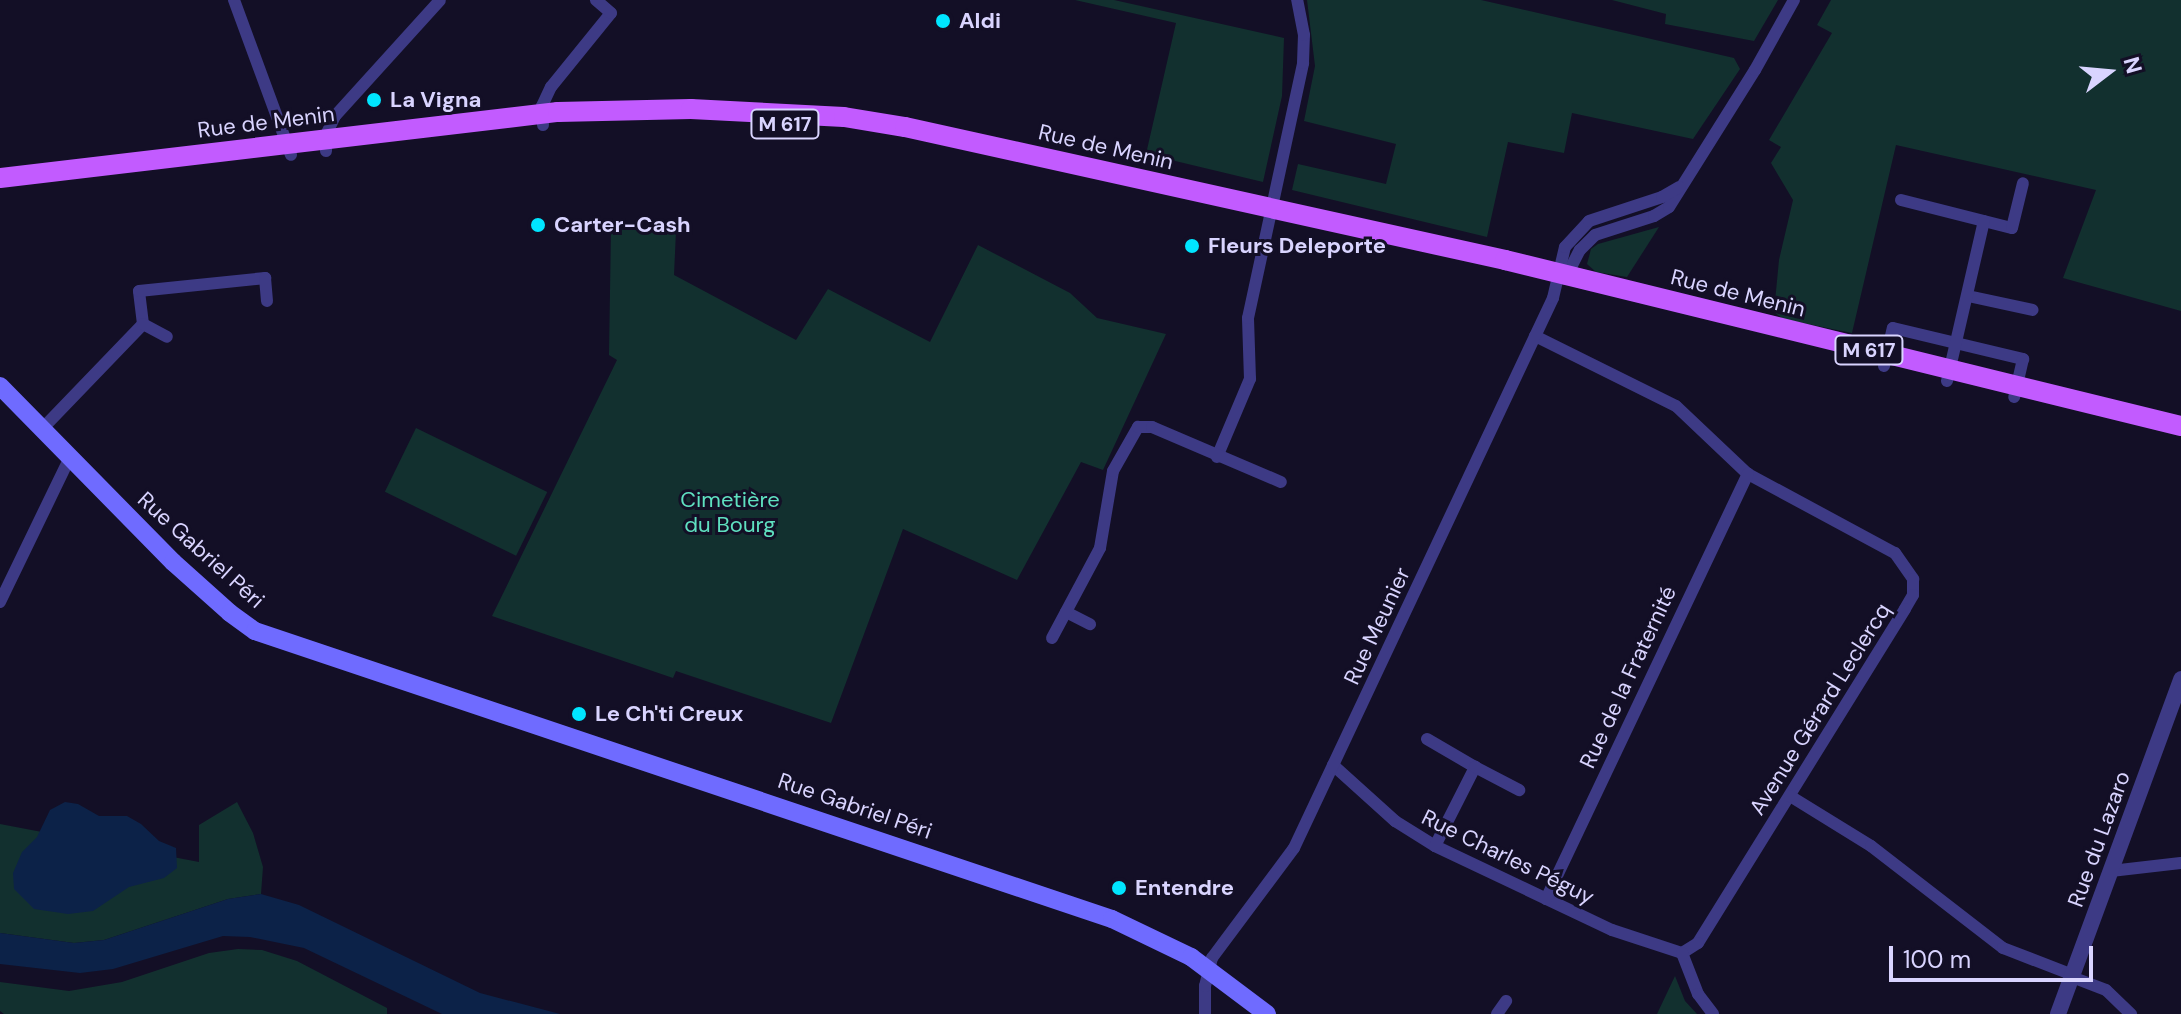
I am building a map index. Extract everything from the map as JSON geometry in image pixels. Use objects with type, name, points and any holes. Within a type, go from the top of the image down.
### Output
[{"type":"main road","name":"Rue de Menin","points":[[0,178],[326,145],[542,119],[663,120],[854,130],[1272,215],[1561,279],[2181,436]]},
{"type":"main road","name":"Rue de Menin","points":[[0,190],[289,149]]},
{"type":"main road","name":"Rue Gabriel Péri","points":[[0,386],[71,455],[248,615],[409,680],[1112,919],[1166,943],[1208,968],[1267,1014]]},
{"type":"main road","name":"Rue de Menin","points":[[2015,392],[2181,426]]},
{"type":"street","points":[[234,0],[289,149]]},
{"type":"street","points":[[326,145],[331,121],[440,0]]},
{"type":"street","points":[[542,119],[551,87],[611,13],[596,0]]},
{"type":"street","points":[[1217,457],[1250,379],[1248,318],[1303,63],[1304,35],[1297,0]]},
{"type":"street","name":"Rue Meunier","points":[[1208,968],[1215,952],[1288,860],[1561,279],[1590,238],[1669,207],[1748,82],[1794,0]]},
{"type":"street","points":[[1901,200],[2012,228],[2023,183]]},
{"type":"street","points":[[1949,376],[1984,221]]},
{"type":"street","points":[[143,324],[139,291],[265,278],[267,301]]},
{"type":"street","points":[[1968,296],[2033,310]]},
{"type":"street","points":[[143,324],[167,337]]},
{"type":"street","points":[[43,428],[143,324]]},
{"type":"street","points":[[1885,360],[1893,328],[2023,359],[2015,392]]},
{"type":"street","name":"Avenue Gérard Leclercq","points":[[1535,336],[1676,406],[1748,474],[1895,553],[1909,569],[1914,584],[1905,609],[1698,943],[1682,953]]},
{"type":"street","points":[[1052,638],[1100,548],[1113,471],[1134,430],[1152,427],[1281,482]]},
{"type":"street","points":[[0,602],[71,455]]},
{"type":"street","name":"Rue de la Fraternité","points":[[1546,899],[1748,474]]},
{"type":"street","points":[[1066,612],[1090,624]]},
{"type":"street","name":"Rue du Lazaro","points":[[2058,1014],[2181,679]]},
{"type":"street","points":[[1427,739],[1519,790]]},
{"type":"street","name":"Rue Charles Péguy","points":[[1333,765],[1395,821],[1435,846],[1622,934],[1682,953]]},
{"type":"street","points":[[1435,846],[1475,767]]},
{"type":"street","points":[[1790,796],[1871,846],[2003,948],[2106,990],[2131,1014]]},
{"type":"street","points":[[2111,871],[2181,863]]},
{"type":"street","points":[[1682,953],[1698,994],[1713,1014]]},
{"type":"street","points":[[1205,1014],[1208,968]]},
{"type":"street","points":[[1497,1014],[1506,1001]]},
{"type":"green space","points":[[1075,0],[1114,0],[1284,38],[1282,96],[1263,182],[1146,154],[1176,23]]},
{"type":"green space","points":[[1307,0],[1481,0],[1734,58],[1740,69],[1693,139],[1572,113],[1564,153],[1508,142],[1487,237],[1292,190],[1298,164],[1386,184],[1396,144],[1304,121],[1315,66]]},
{"type":"green space","points":[[1612,0],[1778,0],[1754,41],[1665,24],[1666,14]]},
{"type":"green space","points":[[1831,0],[2181,0],[2181,311],[2063,278],[2096,190],[1896,145],[1852,333],[1783,319],[1774,312],[1779,260],[1793,200],[1771,163],[1781,147],[1769,140],[1832,33],[1817,25]]},
{"type":"green space","points":[[1659,227],[1627,277],[1596,272],[1587,264],[1591,249],[1598,244]]},
{"type":"green space","name":"Cimetière du Bourg","points":[[611,228],[676,231],[674,275],[796,340],[828,289],[930,342],[978,245],[1070,293],[1097,318],[1166,334],[1103,470],[1081,462],[1017,580],[903,529],[831,723],[676,671],[673,678],[492,616],[617,360],[609,355]]},
{"type":"green space","points":[[416,428],[547,492],[516,556],[385,492]]},
{"type":"green space","points":[[237,802],[253,833],[263,867],[261,894],[228,899],[104,940],[74,943],[0,933],[0,824],[199,862],[199,825]]},
{"type":"green space","points":[[262,950],[297,961],[387,1008],[387,1014],[4,1014],[0,1011],[0,982],[69,991],[122,982],[209,953]]},
{"type":"green space","points":[[1675,976],[1685,1001],[1697,1014],[1657,1014]]},
{"type":"water","points":[[65,802],[78,804],[99,816],[127,816],[141,824],[159,841],[176,848],[177,868],[164,878],[129,887],[93,911],[68,914],[34,909],[14,889],[13,873],[22,852],[37,837],[50,810]]},
{"type":"water","points":[[261,894],[299,905],[480,993],[560,1014],[442,1014],[304,948],[250,937],[223,936],[113,969],[80,973],[0,964],[0,933],[74,943],[104,940],[228,899]]},
{"type":"place","name":"Aldi","points":[[943,21]]},
{"type":"place","name":"La Vigna","points":[[374,100]]},
{"type":"place","name":"Carter-Cash","points":[[538,225]]},
{"type":"place","name":"Fleurs Deleporte","points":[[1192,246]]},
{"type":"place","name":"Le Ch'ti Creux","points":[[579,714]]},
{"type":"place","name":"Entendre","points":[[1119,888]]}]
